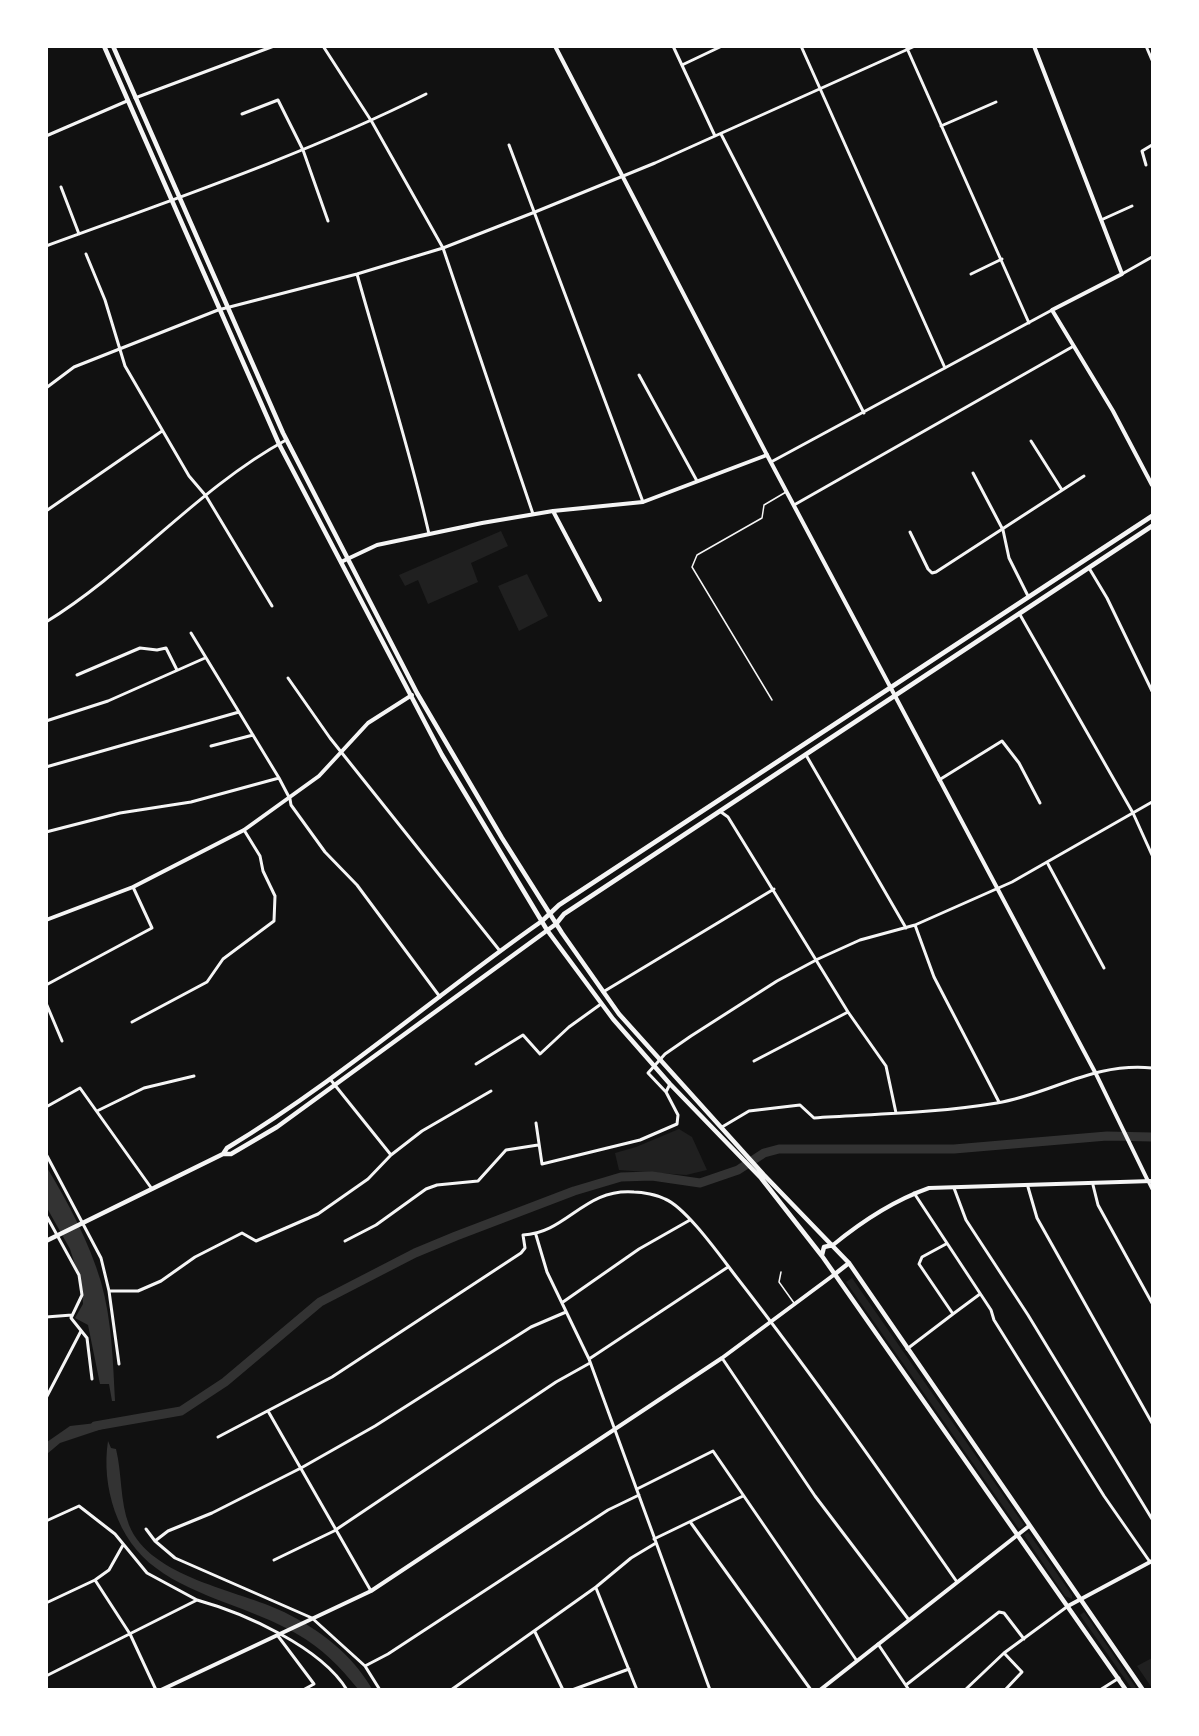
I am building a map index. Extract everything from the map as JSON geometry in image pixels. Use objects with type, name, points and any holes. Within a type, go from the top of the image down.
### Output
[{"type":"main road","points":[[104,46],[218,310],[279,444],[410,696],[472,808],[547,930],[601,1004],[670,1084],[739,1150],[849,1263],[1143,1689]]},
{"type":"main road","points":[[113,46],[286,440],[417,693],[462,772],[550,915],[603,992],[659,1060],[722,1127],[739,1150]]},
{"type":"main road","points":[[555,46],[767,455],[998,888],[1150,1181],[1093,1185],[929,1188],[914,1193],[833,1245],[824,1247],[822,1256]]},
{"type":"main road","points":[[1034,46],[1122,274],[1052,310],[1072,347],[1113,411],[1152,485]]},
{"type":"main road","points":[[341,562],[377,545],[429,534],[553,511],[643,502],[767,455]]},
{"type":"main road","points":[[553,511],[600,600]]},
{"type":"main road","points":[[224,1154],[227,1148],[273,1121],[330,1079],[550,915],[559,905],[1152,516]]},
{"type":"main road","points":[[46,1241],[224,1154],[231,1154],[277,1127],[556,924],[564,914],[1152,526]]},
{"type":"main road","points":[[46,920],[133,887],[244,830],[319,776],[368,723],[417,693]]},
{"type":"main road","points":[[763,1177],[835,1274],[1019,1533],[1126,1689]]},
{"type":"main road","points":[[161,1689],[371,1591],[722,1358],[849,1263]]},
{"type":"main road","points":[[820,1689],[1029,1526]]},
{"type":"main road","points":[[1068,1606],[1151,1562]]},
{"type":"street","points":[[135,98],[273,46]]},
{"type":"street","points":[[323,46],[372,122],[443,248],[533,514]]},
{"type":"street","points":[[673,46],[715,136]]},
{"type":"street","points":[[682,64],[722,46]]},
{"type":"street","points":[[801,46],[945,368]]},
{"type":"street","points":[[46,388],[74,367],[218,310],[228,309],[252,299],[357,274],[443,248],[622,178],[821,91],[915,46]]},
{"type":"street","points":[[1146,46],[1152,60]]},
{"type":"street","points":[[907,48],[1029,323]]},
{"type":"street","points":[[46,246],[303,150],[372,122],[426,94]]},
{"type":"street","points":[[242,114],[278,100],[303,150],[328,221]]},
{"type":"street","points":[[46,136],[128,101]]},
{"type":"street","points":[[941,126],[996,102]]},
{"type":"street","points":[[720,134],[864,413]]},
{"type":"street","points":[[509,145],[643,502]]},
{"type":"street","points":[[1146,165],[1142,151],[1152,145]]},
{"type":"street","points":[[61,187],[79,234]]},
{"type":"street","points":[[1101,220],[1132,206]]},
{"type":"street","points":[[86,255],[105,300],[125,366],[189,476],[206,496],[272,606]]},
{"type":"street","points":[[1122,274],[1152,257]]},
{"type":"street","points":[[971,274],[1002,259]]},
{"type":"street","points":[[357,274],[398,420],[412,459],[429,534]]},
{"type":"street","points":[[771,462],[1052,310]]},
{"type":"street","points":[[794,505],[1072,347]]},
{"type":"street","points":[[639,375],[697,481]]},
{"type":"street","points":[[46,511],[162,431]]},
{"type":"street","points":[[46,622],[72,606],[206,496],[286,440]]},
{"type":"street","points":[[1031,441],[1062,491]]},
{"type":"street","points":[[973,473],[1003,530],[1009,558],[1029,597]]},
{"type":"street","points":[[910,532],[932,573],[1003,530],[1084,476]]},
{"type":"street","points":[[1088,567],[1107,598],[1152,691]]},
{"type":"street","points":[[1019,613],[1133,813],[1152,855]]},
{"type":"street","points":[[191,633],[279,778],[291,805],[325,852],[357,885],[440,997]]},
{"type":"street","points":[[77,675],[140,648],[157,650],[166,648],[177,670]]},
{"type":"street","points":[[46,721],[108,701],[205,658]]},
{"type":"street","points":[[288,678],[342,752],[500,951]]},
{"type":"street","points":[[46,767],[239,712]]},
{"type":"street","points":[[211,746],[253,735]]},
{"type":"street","points":[[939,780],[1002,741],[1018,763],[1040,803]]},
{"type":"street","points":[[806,755],[906,928]]},
{"type":"street","points":[[46,832],[120,813],[191,802],[279,778]]},
{"type":"street","points":[[536,1123],[542,1164],[640,1140],[672,1128],[676,1124],[678,1115],[666,1092],[648,1073],[659,1060],[691,1036],[777,981],[818,959],[860,940],[915,925],[998,888],[1048,864],[1152,802]]},
{"type":"street","points":[[721,812],[728,817],[818,959],[848,1012],[886,1066],[896,1113]]},
{"type":"street","points":[[132,1022],[207,982],[223,958],[274,921],[275,896],[263,871],[260,856],[244,830]]},
{"type":"street","points":[[1048,864],[1104,968]]},
{"type":"street","points":[[46,986],[152,928],[133,887]]},
{"type":"street","points":[[603,992],[774,889]]},
{"type":"street","points":[[915,925],[934,976],[999,1102]]},
{"type":"street","points":[[46,1003],[62,1041]]},
{"type":"street","points":[[476,1064],[523,1035],[540,1054],[569,1027],[601,1004]]},
{"type":"street","points":[[754,1061],[848,1012]]},
{"type":"street","points":[[722,1127],[749,1111],[800,1105],[814,1118],[896,1113],[999,1102],[1083,1074],[1096,1074],[1124,1068],[1152,1068]]},
{"type":"street","points":[[97,1110],[144,1088],[194,1076]]},
{"type":"street","points":[[330,1079],[391,1155]]},
{"type":"street","points":[[666,1092],[670,1084]]},
{"type":"street","points":[[46,1107],[80,1088],[152,1189]]},
{"type":"street","points":[[110,1291],[138,1291],[161,1281],[195,1257],[242,1233],[255,1241],[318,1214],[368,1179],[391,1155],[422,1131],[491,1091]]},
{"type":"street","points":[[345,1242],[376,1226],[426,1189],[437,1185],[478,1181],[506,1150],[538,1145]]},
{"type":"street","points":[[46,1154],[101,1258],[110,1291],[119,1364]]},
{"type":"street","points":[[1150,1181],[1152,1189]]},
{"type":"street","points":[[1093,1185],[1098,1205],[1152,1303]]},
{"type":"street","points":[[1028,1186],[1037,1218],[1152,1423]]},
{"type":"street","points":[[954,1188],[966,1220],[1028,1315],[1152,1519]]},
{"type":"street","points":[[218,1437],[332,1377],[417,1323],[521,1253],[525,1248],[523,1235],[536,1234],[604,1193],[635,1192],[666,1199],[690,1220],[773,1322],[957,1582]]},
{"type":"street","points":[[914,1193],[980,1294],[1104,1496],[1151,1562]]},
{"type":"street","points":[[46,1215],[79,1275],[82,1295],[71,1318],[87,1338],[92,1379]]},
{"type":"street","points":[[563,1302],[639,1249],[690,1220]]},
{"type":"street","points":[[536,1234],[547,1272],[589,1361],[710,1689]]},
{"type":"street","points":[[946,1244],[922,1257],[919,1264],[953,1314]]},
{"type":"street","points":[[274,1560],[334,1531],[728,1267]]},
{"type":"street","points":[[908,1349],[980,1294]]},
{"type":"street","points":[[155,1541],[168,1531],[212,1513],[301,1468],[375,1426],[531,1327],[567,1312]]},
{"type":"street","points":[[46,1317],[72,1315]]},
{"type":"street","points":[[46,1398],[81,1331]]},
{"type":"street","points":[[722,1358],[815,1496],[909,1620]]},
{"type":"street","points":[[268,1411],[334,1531],[371,1591]]},
{"type":"street","points":[[637,1489],[712,1451],[857,1661]]},
{"type":"street","points":[[365,1666],[388,1654],[608,1510],[639,1495]]},
{"type":"street","points":[[451,1689],[535,1632],[655,1541],[743,1496]]},
{"type":"street","points":[[46,1521],[79,1506],[115,1534],[147,1573],[197,1600],[260,1624],[299,1644],[322,1660],[347,1689]]},
{"type":"street","points":[[691,1523],[811,1689]]},
{"type":"street","points":[[146,1529],[155,1541],[175,1558],[311,1619],[365,1666],[380,1689]]},
{"type":"street","points":[[46,1604],[95,1580],[109,1570],[123,1545]]},
{"type":"street","points":[[95,1580],[130,1634],[156,1689]]},
{"type":"street","points":[[596,1587],[637,1689]]},
{"type":"street","points":[[46,1676],[197,1600]]},
{"type":"street","points":[[964,1689],[1004,1653],[1068,1606]]},
{"type":"street","points":[[906,1685],[999,1612],[1004,1613],[1024,1639]]},
{"type":"street","points":[[535,1632],[563,1689]]},
{"type":"street","points":[[279,1634],[314,1684],[303,1689]]},
{"type":"street","points":[[878,1644],[909,1689]]},
{"type":"street","points":[[1004,1653],[1022,1672],[1005,1689]]},
{"type":"street","points":[[572,1689],[629,1669]]},
{"type":"street","points":[[1100,1689],[1119,1678]]},
{"type":"lane","points":[[772,700],[692,567],[697,555],[762,518],[764,505],[787,492]]},
{"type":"lane","points":[[781,1272],[779,1282],[795,1304]]},
{"type":"shaded area","points":[[501,531],[508,546],[471,563],[478,582],[428,604],[418,580],[405,586],[399,575]]},
{"type":"shaded area","points":[[527,574],[548,616],[519,631],[498,586]]},
{"type":"shaded area","points":[[679,1129],[692,1137],[707,1170],[686,1175],[619,1170],[615,1153]]},
{"type":"shaded area","points":[[46,1166],[77,1223],[101,1282],[110,1327],[115,1401],[112,1401],[109,1384],[100,1384],[88,1325],[75,1318],[83,1304],[82,1287],[70,1249],[47,1208]]},
{"type":"shaded area","points":[[852,1278],[1024,1525],[1019,1529],[846,1282]]},
{"type":"shaded area","points":[[105,1422],[105,1428],[60,1443],[47,1454],[47,1442],[70,1426]]},
{"type":"shaded area","points":[[108,1441],[111,1448],[116,1449],[126,1516],[140,1543],[156,1558],[175,1570],[284,1612],[310,1627],[345,1654],[372,1689],[358,1689],[330,1658],[297,1634],[189,1587],[156,1568],[142,1556],[131,1543],[115,1511],[107,1476]]},
{"type":"shaded area","points":[[1028,1532],[1072,1595],[1072,1599],[1065,1596],[1024,1535]]},
{"type":"shaded area","points":[[1084,1612],[1137,1689],[1132,1689],[1080,1615]]},
{"type":"shaded area","points":[[1152,1658],[1152,1688],[1137,1666]]},
{"type":"waterway","points":[[95,1426],[181,1411],[225,1382],[320,1302],[415,1253],[574,1191],[621,1177],[652,1176],[700,1183],[738,1170],[764,1153],[779,1149],[954,1149],[1107,1136],[1152,1137]]}]
